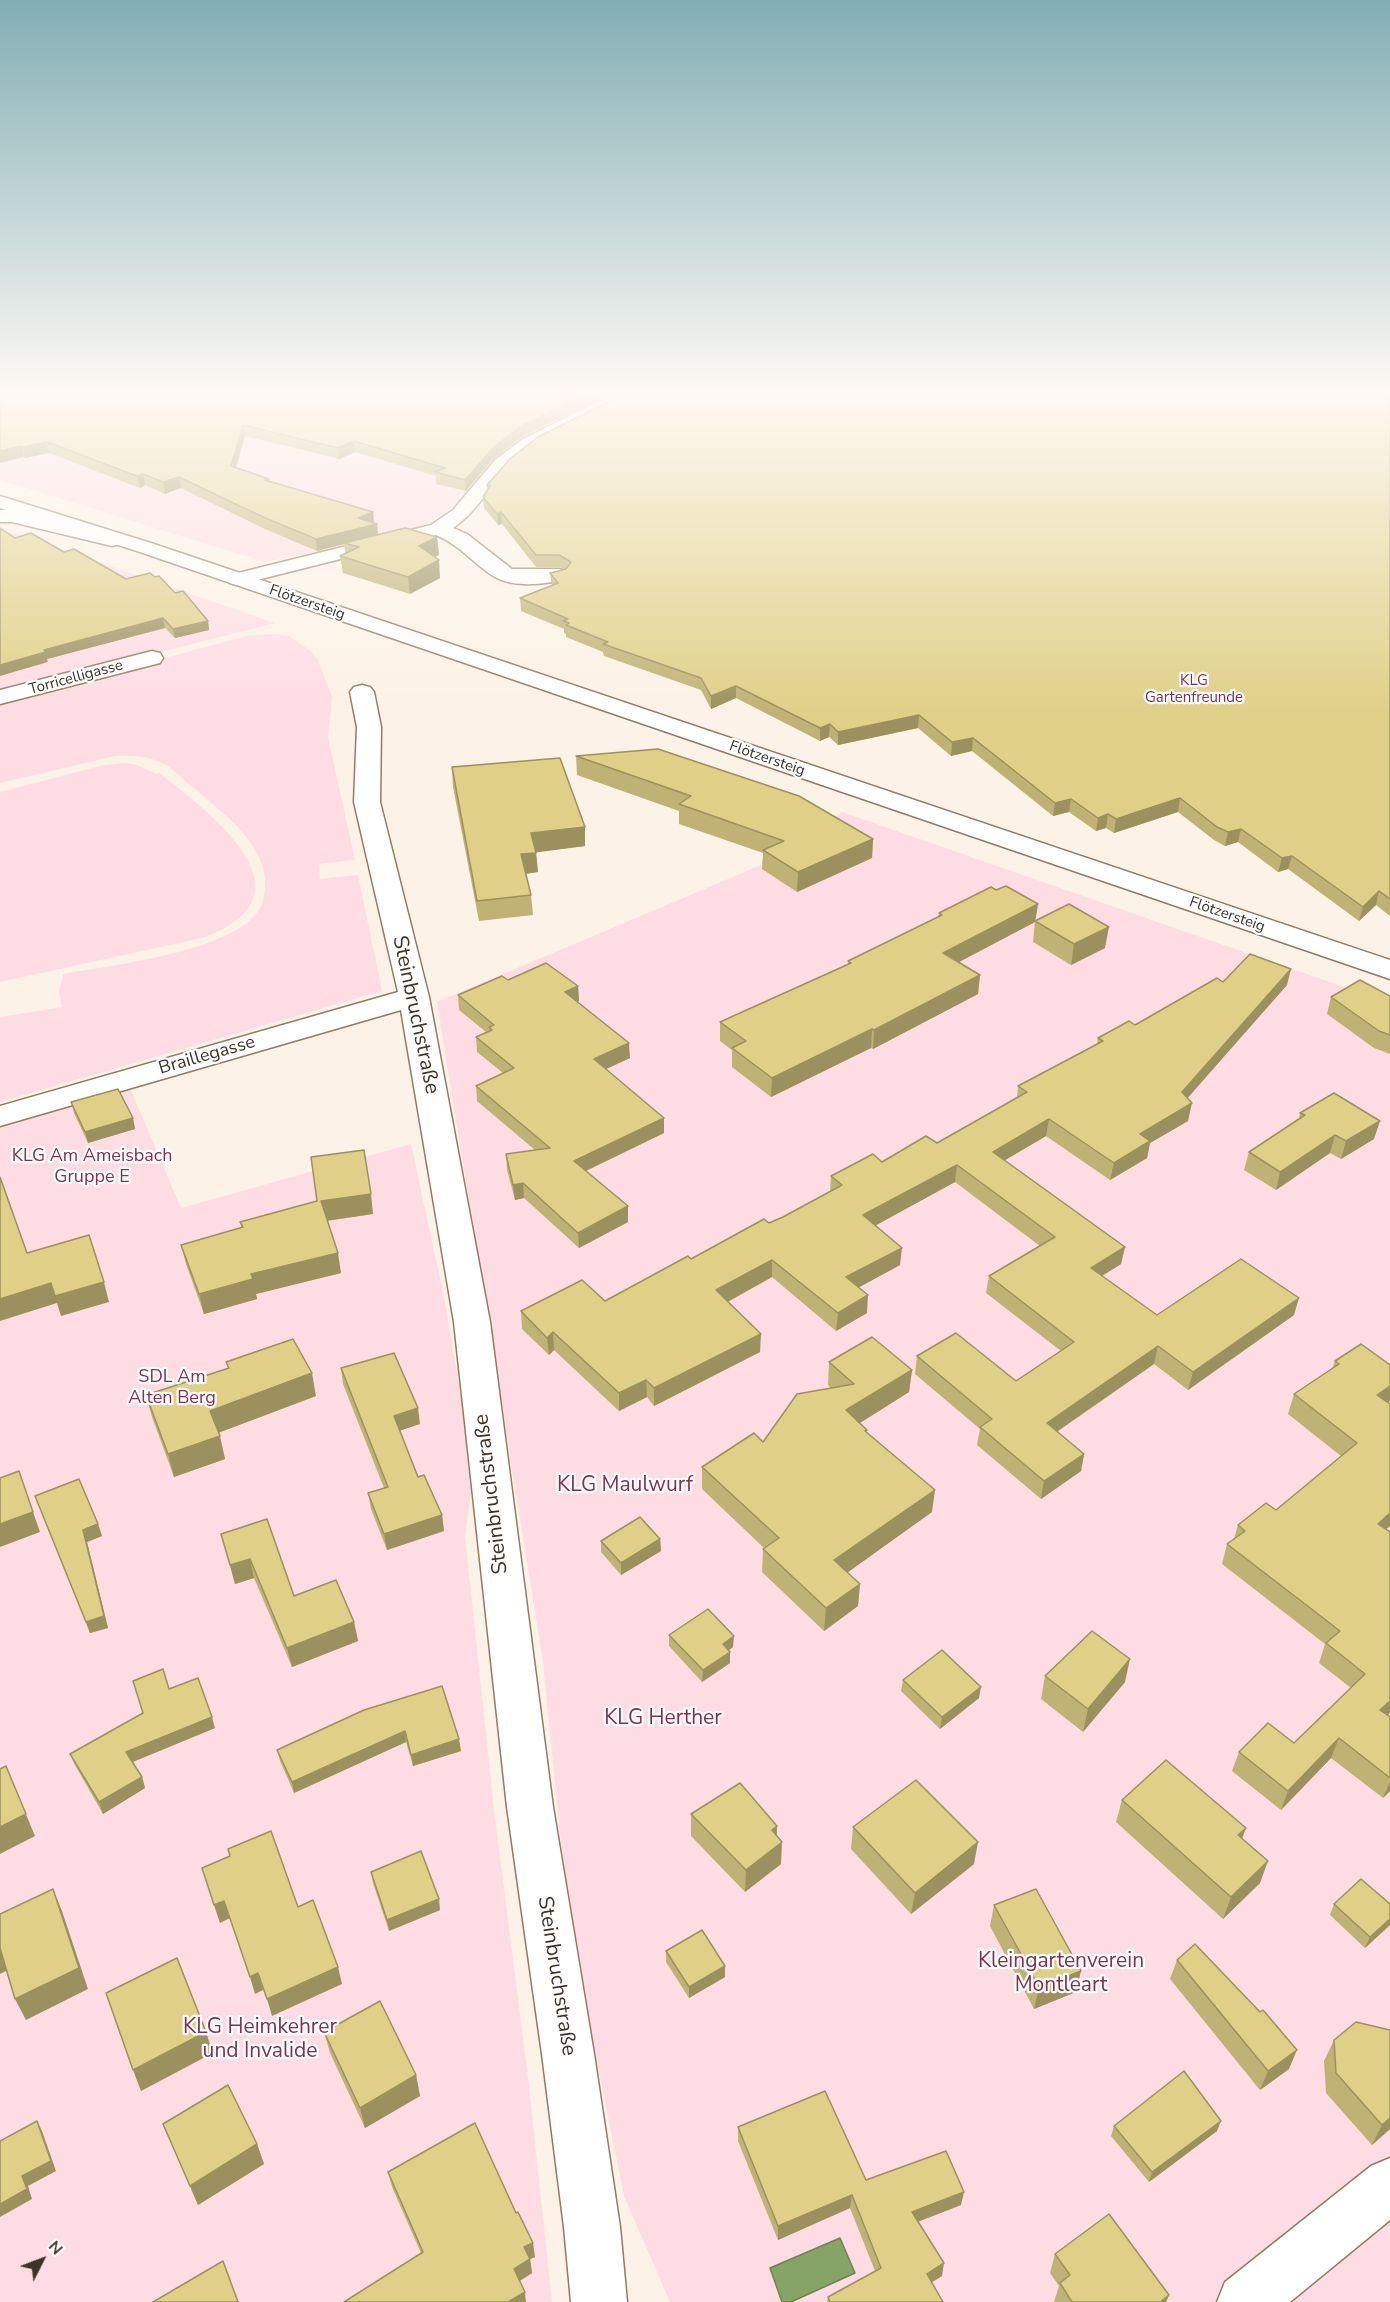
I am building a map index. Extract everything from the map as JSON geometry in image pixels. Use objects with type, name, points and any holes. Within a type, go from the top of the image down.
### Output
[{"type":"street","points":[[237,579],[438,529],[460,514],[471,501]]},
{"type":"street","name":"Flötzersteig","points":[[0,502],[144,547],[1390,970]]},
{"type":"street","name":"Flötzersteig","points":[[0,516],[12,516],[144,547]]},
{"type":"street","points":[[438,529],[460,538],[505,574],[518,577],[559,575]]},
{"type":"street","name":"Torricelligasse","points":[[0,697],[152,658]]},
{"type":"street","name":"Steinbruchstraße","points":[[362,692],[369,727],[368,802],[414,997],[472,1322],[530,1807],[568,2054],[592,2227],[599,2302]]},
{"type":"street","name":"Braillegasse","points":[[0,1116],[414,997]]},
{"type":"street","points":[[1245,2302],[1390,2185]]},
{"type":"green space","points":[[69,501],[459,501],[442,515],[414,530],[382,539],[265,562]]},
{"type":"green space","points":[[0,531],[17,534],[275,623],[0,693]]},
{"type":"green space","points":[[250,635],[289,636],[312,652],[318,660],[332,697],[328,737],[355,860],[319,864],[320,879],[358,875],[382,991],[0,1102],[0,1017],[62,1007],[59,992],[63,974],[166,955],[219,939],[240,927],[256,914],[260,909],[265,889],[260,859],[242,832],[219,809],[173,770],[160,762],[138,756],[115,756],[0,783],[0,702]]},
{"type":"green space","points":[[125,763],[137,765],[156,774],[159,773],[227,832],[245,855],[254,878],[253,900],[236,920],[202,938],[0,982],[0,792],[104,765]]},
{"type":"green space","points":[[842,812],[1390,1003],[1390,2302],[670,2302],[624,2196],[569,1924],[543,1662],[437,1002],[792,852]]},
{"type":"green space","name":"KLG Heimkehrer und Invalide","points":[[130,1088],[181,1208],[411,1144],[443,1292],[474,1470],[465,1537],[495,1818],[528,2077],[552,2302],[0,2302],[0,1127]]},
{"type":"shaded area","points":[[840,2238],[855,2273],[791,2302],[782,2302],[770,2268]]},
{"type":"building","points":[[230,501],[337,501],[373,512],[358,518],[377,524],[316,539]]},
{"type":"building","name":"KLG Gartenfreunde","points":[[487,501],[1390,501],[1390,899],[1379,891],[1363,907],[1292,856],[1282,858],[1241,829],[1228,832],[1217,827],[1180,798],[1116,819],[1108,814],[1098,818],[1071,799],[1055,803],[973,738],[952,742],[919,715],[838,732],[830,724],[820,728],[736,686],[711,696],[701,678],[603,644],[608,642],[566,625],[569,623],[563,621],[568,619],[520,598],[558,583],[550,573],[566,569],[571,562],[559,555],[536,555],[501,512],[497,514]]},
{"type":"building","points":[[0,528],[15,538],[31,533],[64,552],[74,549],[126,579],[150,573],[155,577],[159,576],[175,593],[183,591],[208,621],[173,629],[163,618],[44,650],[46,652],[0,665]]},
{"type":"building","points":[[405,528],[437,537],[419,546],[439,560],[408,577],[340,556],[359,547],[344,543]]},
{"type":"building","points":[[658,749],[799,796],[873,839],[798,872],[763,850],[784,841],[679,804],[691,796],[576,756]]},
{"type":"building","points":[[560,758],[585,827],[531,833],[536,853],[521,854],[531,895],[477,901],[452,767]]},
{"type":"building","points":[[1006,886],[1038,904],[943,953],[980,975],[874,1030],[772,1078],[732,1048],[746,1041],[720,1022],[851,963],[848,961],[942,915],[939,913],[991,887],[996,890]]},
{"type":"building","points":[[1069,904],[1109,927],[1074,944],[1035,921]]},
{"type":"building","points":[[1250,954],[1291,969],[1182,1092],[1192,1103],[1140,1134],[1150,1141],[1114,1163],[1049,1119],[993,1152],[1125,1247],[1091,1268],[1157,1315],[1241,1259],[1299,1298],[1193,1372],[1158,1346],[1047,1423],[1084,1454],[1044,1481],[980,1427],[992,1419],[917,1356],[956,1333],[1016,1381],[1074,1342],[989,1276],[1055,1237],[957,1165],[863,1215],[902,1248],[846,1277],[868,1295],[838,1313],[772,1260],[716,1290],[761,1334],[654,1388],[646,1380],[619,1393],[553,1332],[547,1338],[521,1311],[582,1280],[605,1301],[688,1256],[691,1259],[764,1219],[769,1223],[783,1217],[842,1185],[831,1176],[873,1154],[882,1162],[926,1136],[937,1143],[1027,1092],[1018,1086],[1103,1041],[1098,1038],[1129,1021],[1135,1025],[1217,978],[1223,982]]},
{"type":"building","points":[[546,963],[578,986],[565,992],[629,1043],[594,1059],[664,1118],[574,1161],[628,1206],[578,1233],[523,1183],[513,1185],[506,1154],[550,1148],[476,1086],[514,1068],[476,1037],[492,1030],[489,1027],[494,1025],[458,995],[502,976],[508,980]]},
{"type":"building","points":[[1360,980],[1390,996],[1390,1035],[1379,1031],[1331,997]]},
{"type":"building","points":[[118,1089],[133,1118],[85,1132],[71,1102]]},
{"type":"building","points":[[1334,1093],[1380,1121],[1346,1141],[1335,1135],[1280,1172],[1249,1152],[1305,1115],[1300,1113]]},
{"type":"building","points":[[364,1150],[371,1194],[321,1201],[338,1253],[251,1274],[253,1279],[199,1294],[181,1245],[243,1227],[240,1222],[317,1201],[311,1157]]},
{"type":"building","points":[[0,1177],[27,1253],[89,1235],[104,1282],[55,1296],[51,1283],[0,1299]]},
{"type":"building","points":[[872,1337],[912,1370],[846,1410],[867,1430],[865,1431],[935,1490],[834,1560],[860,1584],[826,1608],[763,1549],[779,1538],[702,1467],[754,1433],[763,1442],[797,1394],[854,1384],[829,1362]]},
{"type":"building","points":[[293,1339],[312,1373],[210,1411],[220,1436],[168,1454],[146,1395],[229,1368],[226,1362]]},
{"type":"building","points":[[1361,1344],[1390,1365],[1390,1386],[1377,1395],[1390,1404],[1390,1513],[1378,1524],[1390,1532],[1390,1701],[1380,1710],[1390,1717],[1390,1778],[1339,1738],[1288,1791],[1239,1752],[1268,1723],[1294,1743],[1365,1674],[1326,1643],[1340,1631],[1227,1544],[1245,1531],[1238,1525],[1266,1503],[1276,1510],[1357,1443],[1294,1394],[1339,1364],[1335,1361]]},
{"type":"building","points":[[394,1353],[418,1408],[394,1416],[418,1477],[424,1475],[442,1515],[384,1534],[368,1493],[388,1487],[341,1368]]},
{"type":"building","points":[[19,1471],[33,1512],[0,1524],[0,1478]]},
{"type":"building","points":[[79,1479],[98,1524],[83,1530],[104,1616],[86,1622],[35,1496]]},
{"type":"building","points":[[640,1517],[660,1539],[621,1563],[601,1541]]},
{"type":"building","points":[[267,1519],[294,1596],[336,1580],[354,1622],[287,1648],[250,1559],[230,1565],[221,1534]]},
{"type":"building","points":[[708,1609],[734,1636],[723,1644],[730,1652],[703,1670],[669,1635]]},
{"type":"building","points":[[1092,1631],[1130,1659],[1088,1709],[1045,1676]]},
{"type":"building","points":[[942,1650],[981,1687],[942,1717],[903,1680]]},
{"type":"building","points":[[163,1669],[169,1689],[198,1678],[212,1717],[126,1752],[142,1777],[99,1802],[70,1754],[143,1713],[133,1681]]},
{"type":"building","points":[[442,1686],[459,1739],[411,1755],[405,1731],[292,1782],[277,1750],[364,1710]]},
{"type":"building","points":[[1166,1760],[1246,1828],[1238,1835],[1268,1861],[1231,1897],[1122,1800]]},
{"type":"building","points":[[6,1766],[26,1814],[0,1827],[0,1769]]},
{"type":"building","points":[[916,1780],[978,1842],[915,1893],[853,1827]]},
{"type":"building","points":[[740,1783],[777,1826],[772,1830],[782,1842],[746,1870],[691,1814]]},
{"type":"building","points":[[271,1831],[298,1907],[313,1900],[338,1967],[267,1999],[258,1973],[250,1977],[224,1901],[214,1905],[202,1868],[230,1856],[228,1849]]},
{"type":"building","points":[[421,1851],[439,1899],[387,1920],[371,1872]]},
{"type":"building","points":[[1361,1879],[1390,1904],[1390,1919],[1370,1937],[1334,1904]]},
{"type":"building","points":[[53,1889],[79,1968],[15,1999],[0,1948],[0,1914]]},
{"type":"building","points":[[1036,1889],[1081,1971],[1039,1987],[994,1905]]},
{"type":"building","points":[[702,1930],[725,1966],[689,1987],[666,1951]]},
{"type":"building","points":[[1195,1944],[1260,2012],[1263,2010],[1297,2050],[1268,2071],[1177,1960]]},
{"type":"building","points":[[177,1958],[206,2032],[133,2070],[106,1993]]},
{"type":"building","points":[[380,2001],[416,2075],[360,2108],[324,2032]]},
{"type":"building","points":[[1356,2022],[1390,2030],[1390,2118],[1382,2125],[1336,2073],[1334,2040]]},
{"type":"building","points":[[1184,2071],[1221,2121],[1152,2172],[1114,2126]]},
{"type":"building","points":[[228,2085],[257,2144],[190,2186],[163,2124]]},
{"type":"building","points":[[825,2091],[866,2180],[946,2151],[964,2192],[912,2212],[944,2263],[927,2274],[943,2302],[830,2302],[828,2297],[881,2268],[852,2195],[778,2226],[738,2127]]},
{"type":"building","points":[[37,2121],[51,2161],[22,2176],[27,2189],[0,2204],[0,2141]]},
{"type":"building","points":[[475,2123],[516,2213],[518,2212],[533,2243],[524,2247],[530,2259],[514,2269],[525,2292],[508,2302],[344,2302],[423,2252],[388,2172]]},
{"type":"building","points":[[1109,2214],[1169,2295],[1160,2302],[1072,2302],[1060,2283],[1070,2275],[1055,2254]]},
{"type":"building","points":[[223,2261],[238,2302],[153,2302]]},
{"type":"park label","name":"KLG Am Ameisbach Gruppe E","points":[[92,1167]]},
{"type":"park label","name":"SDL Am Alten Berg","points":[[172,1388]]},
{"type":"park label","name":"KLG Maulwurf","points":[[625,1486]]},
{"type":"park label","name":"KLG Herther","points":[[663,1719]]},
{"type":"park label","name":"Kleingartenverein Montleart","points":[[1061,1974]]}]
